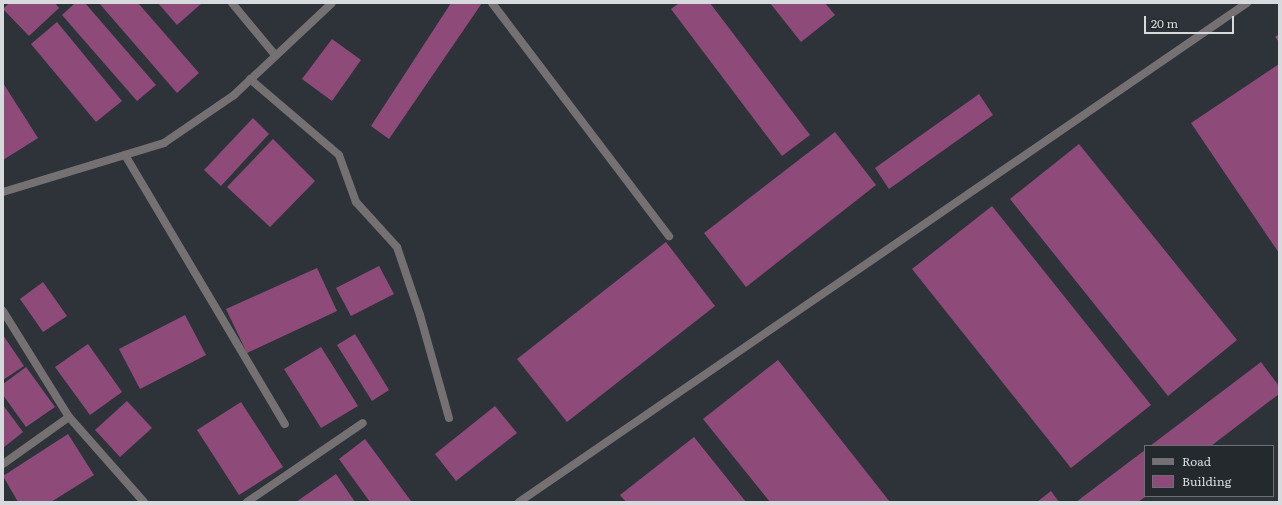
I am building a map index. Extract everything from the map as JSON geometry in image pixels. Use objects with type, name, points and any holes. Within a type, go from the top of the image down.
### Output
[{"type":"street","points":[[232,3],[274,55]]},
{"type":"street","points":[[3,192],[164,143],[234,95],[274,55],[332,3]]},
{"type":"street","points":[[492,3],[670,236]]},
{"type":"street","points":[[519,502],[1247,3]]},
{"type":"street","points":[[250,79],[339,155],[356,202],[397,246],[420,315],[449,418]]},
{"type":"street","points":[[125,155],[285,424]]},
{"type":"street","points":[[5,317],[69,416],[144,502]]},
{"type":"street","points":[[3,464],[69,416]]},
{"type":"street","points":[[247,502],[363,423]]},
{"type":"building","points":[[9,3],[55,3],[59,8],[29,36],[3,9]]},
{"type":"building","points":[[75,3],[85,3],[156,85],[137,101],[62,15]]},
{"type":"building","points":[[99,3],[138,3],[199,73],[177,93]]},
{"type":"building","points":[[158,3],[202,3],[177,25]]},
{"type":"building","points":[[451,3],[482,3],[389,139],[371,126]]},
{"type":"building","points":[[679,3],[710,3],[810,135],[782,156],[671,9]]},
{"type":"building","points":[[770,3],[825,3],[835,15],[801,42]]},
{"type":"building","points":[[57,22],[122,101],[96,122],[31,44]]},
{"type":"building","points":[[1279,34],[1279,42],[1275,37]]},
{"type":"building","points":[[332,39],[361,60],[332,101],[302,79]]},
{"type":"building","points":[[1279,64],[1279,253],[1191,123]]},
{"type":"building","points":[[3,83],[38,138],[3,160]]},
{"type":"building","points":[[979,94],[993,115],[889,189],[875,168]]},
{"type":"building","points":[[253,118],[269,134],[221,186],[204,170]]},
{"type":"building","points":[[835,132],[876,185],[746,287],[704,233]]},
{"type":"building","points":[[273,139],[315,181],[270,227],[227,187]]},
{"type":"building","points":[[1079,144],[1237,340],[1168,396],[1010,199]]},
{"type":"building","points":[[992,206],[1151,405],[1071,468],[912,269]]},
{"type":"building","points":[[666,242],[715,306],[567,422],[517,359]]},
{"type":"building","points":[[379,266],[394,294],[351,316],[336,288]]},
{"type":"building","points":[[317,268],[337,311],[247,353],[226,309]]},
{"type":"building","points":[[43,282],[67,316],[43,332],[20,299]]},
{"type":"building","points":[[185,315],[206,355],[140,389],[119,349]]},
{"type":"building","points":[[355,334],[389,390],[372,401],[337,345]]},
{"type":"building","points":[[3,335],[24,366],[3,380]]},
{"type":"building","points":[[88,344],[122,392],[90,415],[55,367]]},
{"type":"building","points":[[321,347],[358,406],[321,428],[284,369]]},
{"type":"building","points":[[778,360],[890,502],[770,502],[703,419]]},
{"type":"building","points":[[1261,362],[1279,386],[1279,394],[1212,445],[1151,445]]},
{"type":"building","points":[[26,367],[55,407],[26,427],[3,395],[3,384]]},
{"type":"building","points":[[127,401],[152,428],[120,457],[95,430]]},
{"type":"building","points":[[241,402],[283,467],[239,495],[197,430]]},
{"type":"building","points":[[3,405],[23,432],[3,448]]},
{"type":"building","points":[[495,406],[517,433],[456,481],[435,454]]},
{"type":"building","points":[[68,434],[94,475],[51,502],[18,502],[3,476]]},
{"type":"building","points":[[694,437],[746,502],[626,502],[620,495]]},
{"type":"building","points":[[365,439],[411,501],[370,502],[339,459]]},
{"type":"building","points":[[1144,451],[1145,497],[1138,502],[1076,502]]},
{"type":"building","points":[[336,474],[355,502],[296,502]]},
{"type":"building","points":[[1051,491],[1059,502],[1037,502]]}]
